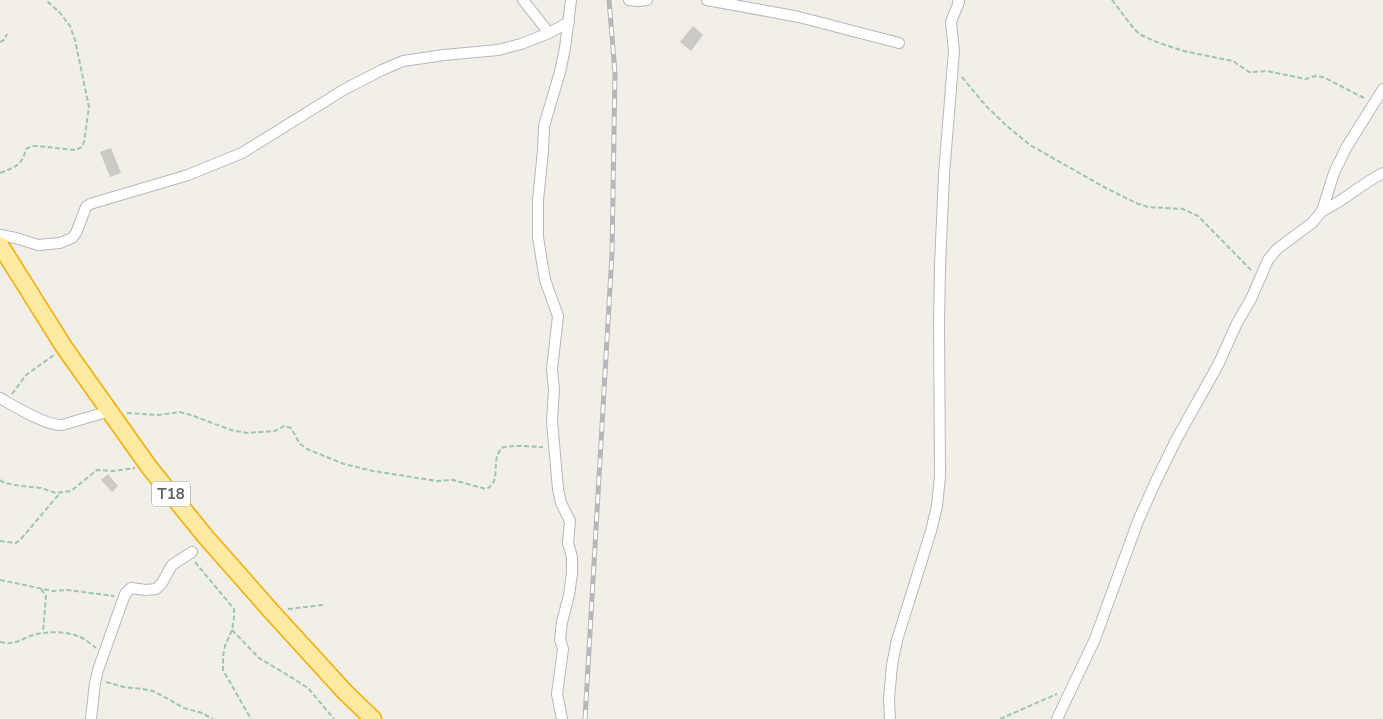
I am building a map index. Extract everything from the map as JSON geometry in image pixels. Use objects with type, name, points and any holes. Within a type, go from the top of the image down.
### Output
[{"type":"highway","name":"T18","points":[[0,245],[64,348],[150,467],[205,536],[270,611],[345,692],[373,719]]},
{"type":"street","points":[[523,0],[549,33]]},
{"type":"street","points":[[562,719],[557,694],[563,649],[560,639],[569,595],[572,557],[568,543],[570,521],[559,495],[552,421],[554,390],[552,374],[558,316],[545,280],[538,238],[538,200],[544,126],[560,72],[571,0]]},
{"type":"street","points":[[629,0],[647,0]]},
{"type":"street","points":[[707,0],[799,17],[899,43]]},
{"type":"street","points":[[890,719],[889,699],[892,665],[897,640],[931,531],[937,506],[940,476],[940,266],[944,174],[954,52],[951,22],[959,2],[958,0]]},
{"type":"street","points":[[951,22],[966,0]]},
{"type":"street","points":[[0,235],[38,245],[60,243],[72,238],[76,233],[86,207],[90,204],[188,175],[242,153],[345,89],[382,70],[403,61],[498,50],[522,44],[569,22]]},
{"type":"street","points":[[1322,212],[1334,172],[1346,148],[1383,89]]},
{"type":"street","points":[[1057,719],[1095,639],[1138,521],[1155,483],[1176,440],[1218,365],[1268,260],[1276,249],[1312,222],[1322,212],[1383,173]]},
{"type":"street","points":[[3,400],[44,421],[57,425],[110,411]]},
{"type":"street","points":[[91,719],[94,685],[125,594],[131,588],[156,589],[162,583],[172,565],[192,552]]},
{"type":"path","points":[[0,173],[19,164],[23,160],[26,150],[32,146],[75,150],[82,147],[84,142],[89,108],[75,40],[70,26],[46,0]]},
{"type":"path","points":[[1112,0],[1134,29],[1141,35],[1159,44],[1233,61],[1249,72],[1267,71],[1306,79],[1315,76],[1323,77],[1374,103]]},
{"type":"path","points":[[0,42],[4,40],[7,34]]},
{"type":"path","points":[[952,65],[986,106],[1030,145],[1136,203],[1148,207],[1182,209],[1198,216],[1260,278]]},
{"type":"path","points":[[3,400],[26,375],[64,348]]},
{"type":"path","points":[[110,411],[158,416],[180,412],[191,414],[231,430],[247,433],[275,431],[288,426],[300,444],[344,464],[373,471],[437,481],[453,480],[486,489],[490,488],[493,484],[497,455],[501,448],[521,445],[555,446]]},
{"type":"path","points":[[0,480],[5,483],[41,488],[60,493],[71,491],[97,470],[113,471],[150,467]]},
{"type":"path","points":[[0,541],[16,543],[21,539],[60,493]]},
{"type":"path","points":[[192,552],[193,560],[234,609],[232,630],[223,656],[223,670],[251,719]]},
{"type":"path","points":[[0,580],[53,591],[67,590],[124,597]]},
{"type":"path","points":[[41,589],[46,596],[43,632]]},
{"type":"path","points":[[270,611],[324,605]]},
{"type":"path","points":[[232,630],[259,658],[308,688],[334,719]]},
{"type":"path","points":[[0,642],[15,643],[31,635],[43,632],[78,636],[104,654]]},
{"type":"path","points":[[94,685],[108,682],[124,687],[153,691],[184,708],[202,713],[213,719]]},
{"type":"path","points":[[1000,719],[1073,686]]},
{"type":"building","points":[[693,26],[703,35],[691,51],[680,42]]},
{"type":"building","points":[[111,148],[121,173],[110,177],[100,152]]},
{"type":"building","points":[[108,474],[118,486],[112,492],[101,480]]},
{"type":"railway","points":[[585,719],[612,253],[615,73],[609,0]]}]
